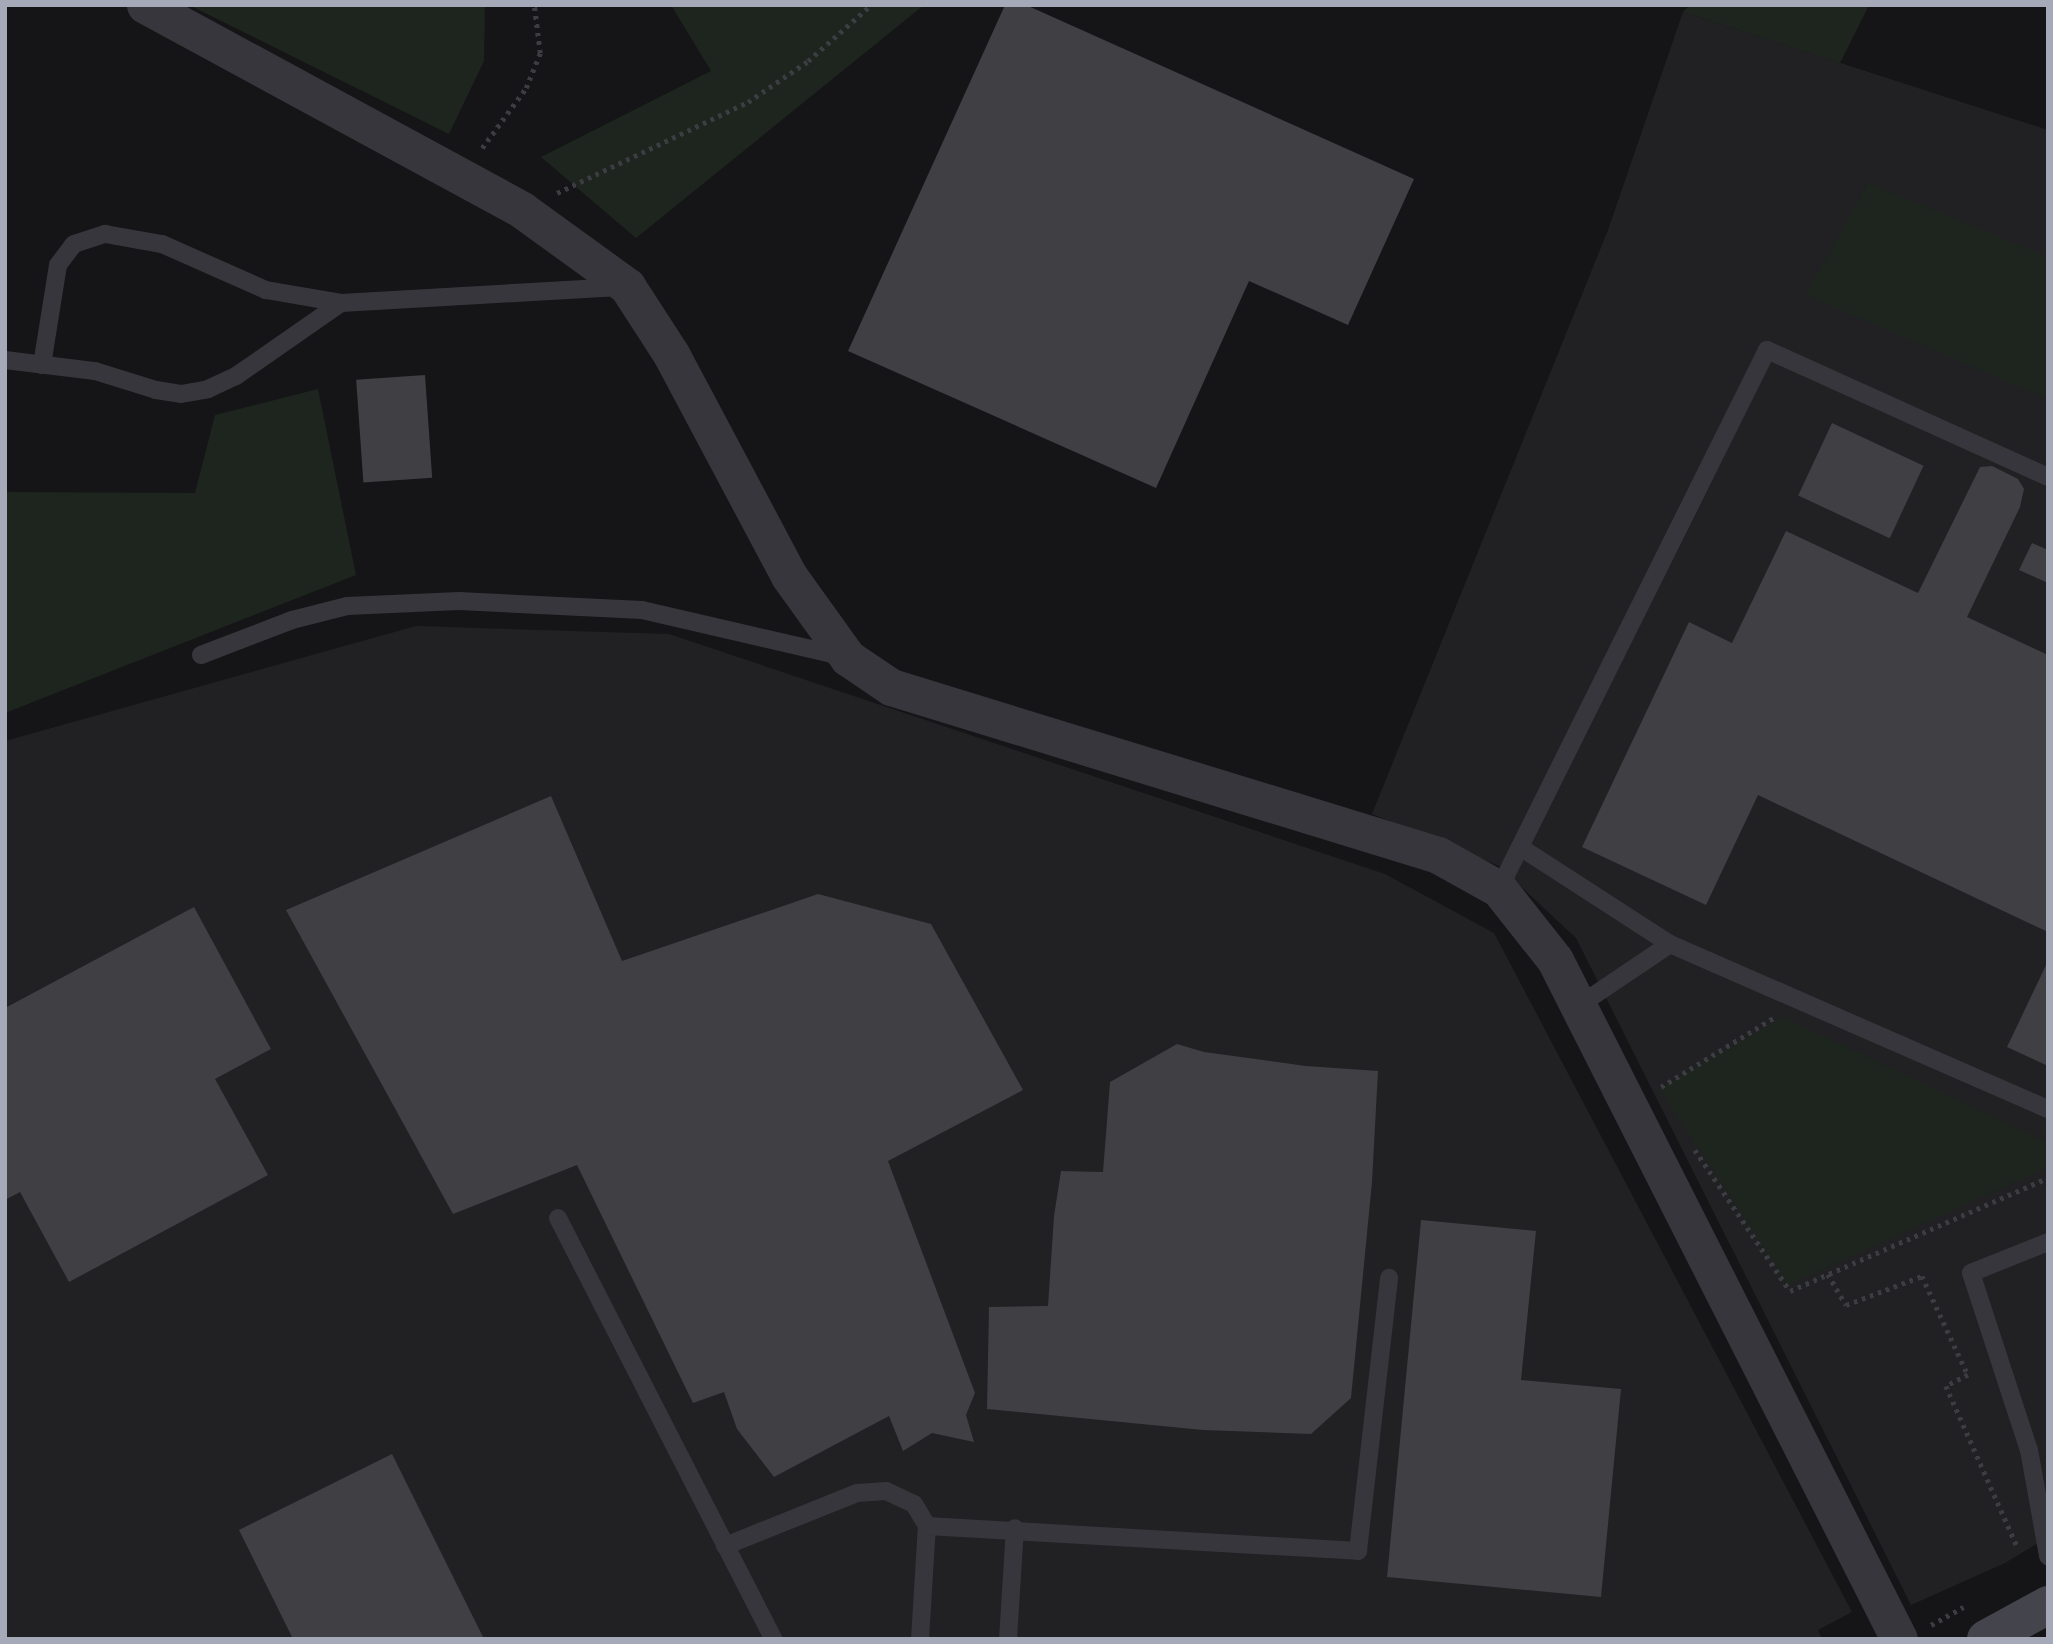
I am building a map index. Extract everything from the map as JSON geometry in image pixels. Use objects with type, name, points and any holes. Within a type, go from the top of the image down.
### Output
[{"type":"main road","points":[[1986,1639],[2048,1605]]},
{"type":"street","points":[[145,5],[522,210],[626,286],[671,354],[789,576],[848,658],[891,687],[1438,855],[1499,889],[1555,960],[1899,1639]]},
{"type":"lane","points":[[42,365],[58,264],[74,244],[105,234],[162,244],[267,290],[341,303],[626,286]]},
{"type":"lane","points":[[5,360],[95,372],[156,390],[181,394],[208,389],[236,376],[341,303]]},
{"type":"lane","points":[[1499,889],[1767,350],[2048,477]]},
{"type":"lane","points":[[201,655],[292,620],[347,606],[458,601],[642,610],[848,658]]},
{"type":"lane","points":[[1520,847],[1670,944],[2048,1109]]},
{"type":"lane","points":[[1578,1006],[1670,944]]},
{"type":"lane","points":[[558,1219],[773,1639]]},
{"type":"lane","points":[[2048,1242],[1970,1273],[2029,1450],[2048,1556]]},
{"type":"lane","points":[[927,1525],[1015,1528],[1358,1551],[1390,1278]]},
{"type":"lane","points":[[725,1546],[857,1493],[886,1492],[914,1504],[927,1525],[920,1639]]},
{"type":"lane","points":[[1008,1639],[1015,1528]]},
{"type":"path","points":[[461,177],[526,88],[540,53],[534,5]]},
{"type":"path","points":[[522,210],[748,102],[808,61],[870,5]]},
{"type":"path","points":[[1655,1091],[1780,1013]]},
{"type":"path","points":[[1693,1146],[1790,1291],[2048,1178]]},
{"type":"path","points":[[1828,1274],[1846,1305],[1922,1276],[1968,1375],[1946,1386],[2022,1559]]},
{"type":"shaded area","points":[[189,5],[485,5],[484,61],[449,134]]},
{"type":"shaded area","points":[[671,5],[924,5],[636,238],[541,157],[711,71]]},
{"type":"shaded area","points":[[1690,5],[1869,5],[1840,63],[1683,12]]},
{"type":"shaded area","points":[[1683,12],[2048,130],[2048,1537],[2005,1563],[1911,1605],[1576,938],[1499,866],[1372,814],[1608,230]]},
{"type":"shaded area","points":[[1868,183],[2048,257],[2048,399],[1806,295]]},
{"type":"shaded area","points":[[318,389],[356,575],[5,713],[5,492],[195,493],[215,415]]},
{"type":"shaded area","points":[[416,626],[669,634],[1385,874],[1494,933],[1852,1612],[1818,1630],[1822,1639],[5,1639],[5,741]]},
{"type":"shaded area","points":[[1783,1017],[2048,1143],[2048,1167],[1788,1285],[1659,1088]]},
{"type":"building","points":[[1005,5],[1026,5],[1414,179],[1348,325],[1249,281],[1156,488],[848,351]]},
{"type":"building","points":[[425,375],[432,478],[363,483],[356,380]]},
{"type":"building","points":[[1832,423],[1924,466],[1890,538],[1798,496]]},
{"type":"building","points":[[1992,466],[2018,479],[2024,489],[2020,507],[1967,617],[2048,655],[2048,932],[1758,795],[1706,905],[1582,847],[1689,622],[1732,643],[1786,531],[1918,593],[1980,467]]},
{"type":"building","points":[[2032,543],[2048,550],[2048,583],[2019,570]]},
{"type":"building","points":[[551,796],[622,961],[818,894],[931,924],[1023,1090],[888,1161],[975,1393],[966,1415],[974,1442],[932,1433],[903,1451],[889,1416],[774,1477],[737,1429],[724,1392],[693,1403],[577,1165],[453,1214],[286,910]]},
{"type":"building","points":[[194,907],[271,1049],[215,1079],[268,1175],[69,1282],[20,1192],[5,1200],[5,1008]]},
{"type":"building","points":[[2048,961],[2048,1066],[2007,1047]]},
{"type":"building","points":[[1177,1044],[1204,1052],[1306,1066],[1378,1071],[1372,1182],[1351,1398],[1311,1434],[1203,1430],[987,1409],[989,1307],[1048,1306],[1054,1216],[1061,1171],[1103,1172],[1110,1082]]},
{"type":"building","points":[[1421,1220],[1536,1231],[1521,1380],[1621,1389],[1601,1597],[1387,1577]]},
{"type":"building","points":[[392,1454],[484,1639],[293,1639],[239,1530]]}]
